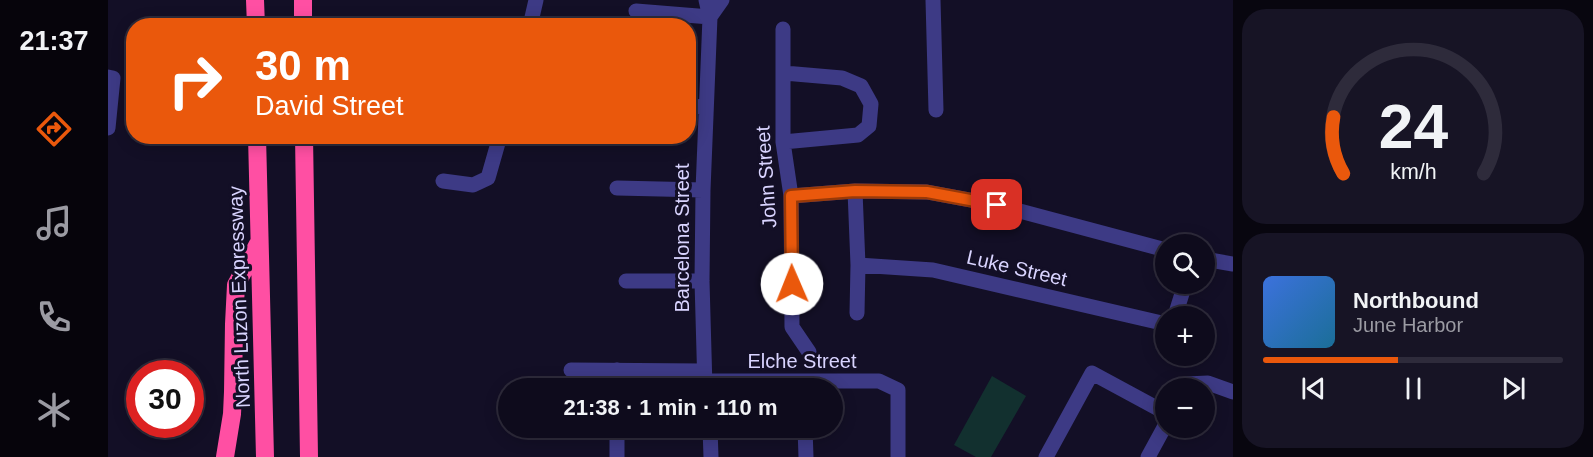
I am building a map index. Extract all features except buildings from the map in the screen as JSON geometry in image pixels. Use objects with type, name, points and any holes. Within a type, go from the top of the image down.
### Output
[{"type":"highway","points":[[255,0],[256,18]]},
{"type":"highway","points":[[303,0],[303,18]]},
{"type":"highway","name":"North Luzon Expressway","points":[[257,144],[266,457]]},
{"type":"highway","points":[[304,144],[309,457]]},
{"type":"highway","points":[[225,457],[233,392],[236,285],[259,243]]},
{"type":"street","points":[[532,18],[536,0]]},
{"type":"street","name":"Barcelona Street","points":[[704,378],[703,190],[710,16],[706,0]]},
{"type":"street","points":[[636,11],[710,16],[722,0]]},
{"type":"street","points":[[933,0],[936,110]]},
{"type":"street","name":"John Street","points":[[783,29],[783,142],[791,196],[792,327],[809,352]]},
{"type":"street","points":[[783,142],[858,135],[869,126],[872,104],[861,86],[842,78],[784,73]]},
{"type":"street","points":[[108,77],[113,78],[108,128]]},
{"type":"street","points":[[696,106],[706,107]]},
{"type":"street","points":[[443,181],[473,185],[488,178],[498,144]]},
{"type":"street","points":[[617,188],[703,190]]},
{"type":"street","points":[[855,191],[857,313]]},
{"type":"street","points":[[791,196],[855,191],[927,192],[997,205],[1155,247]]},
{"type":"street","points":[[1215,261],[1233,264]]},
{"type":"street","name":"Luke Street","points":[[858,265],[933,270],[1155,321]]},
{"type":"street","points":[[626,281],[702,281]]},
{"type":"street","name":"Elche Street","points":[[571,370],[617,370],[687,378]]},
{"type":"street","points":[[617,370],[617,378]]},
{"type":"street","points":[[1046,457],[1092,373],[1155,407]]},
{"type":"street","name":"Elche Street","points":[[843,383],[879,381],[898,390],[898,457]]},
{"type":"street","points":[[1215,386],[1233,392]]},
{"type":"street","points":[[617,438],[617,457]]},
{"type":"street","points":[[710,438],[711,457]]},
{"type":"street","points":[[805,438],[806,457]]},
{"type":"street","points":[[1148,457],[1158,438]]},
{"type":"green space","points":[[992,376],[1026,396],[991,457],[976,457],[954,445]]},
{"type":"route","points":[[792,284],[791,196],[855,191],[927,192],[997,205]]}]
